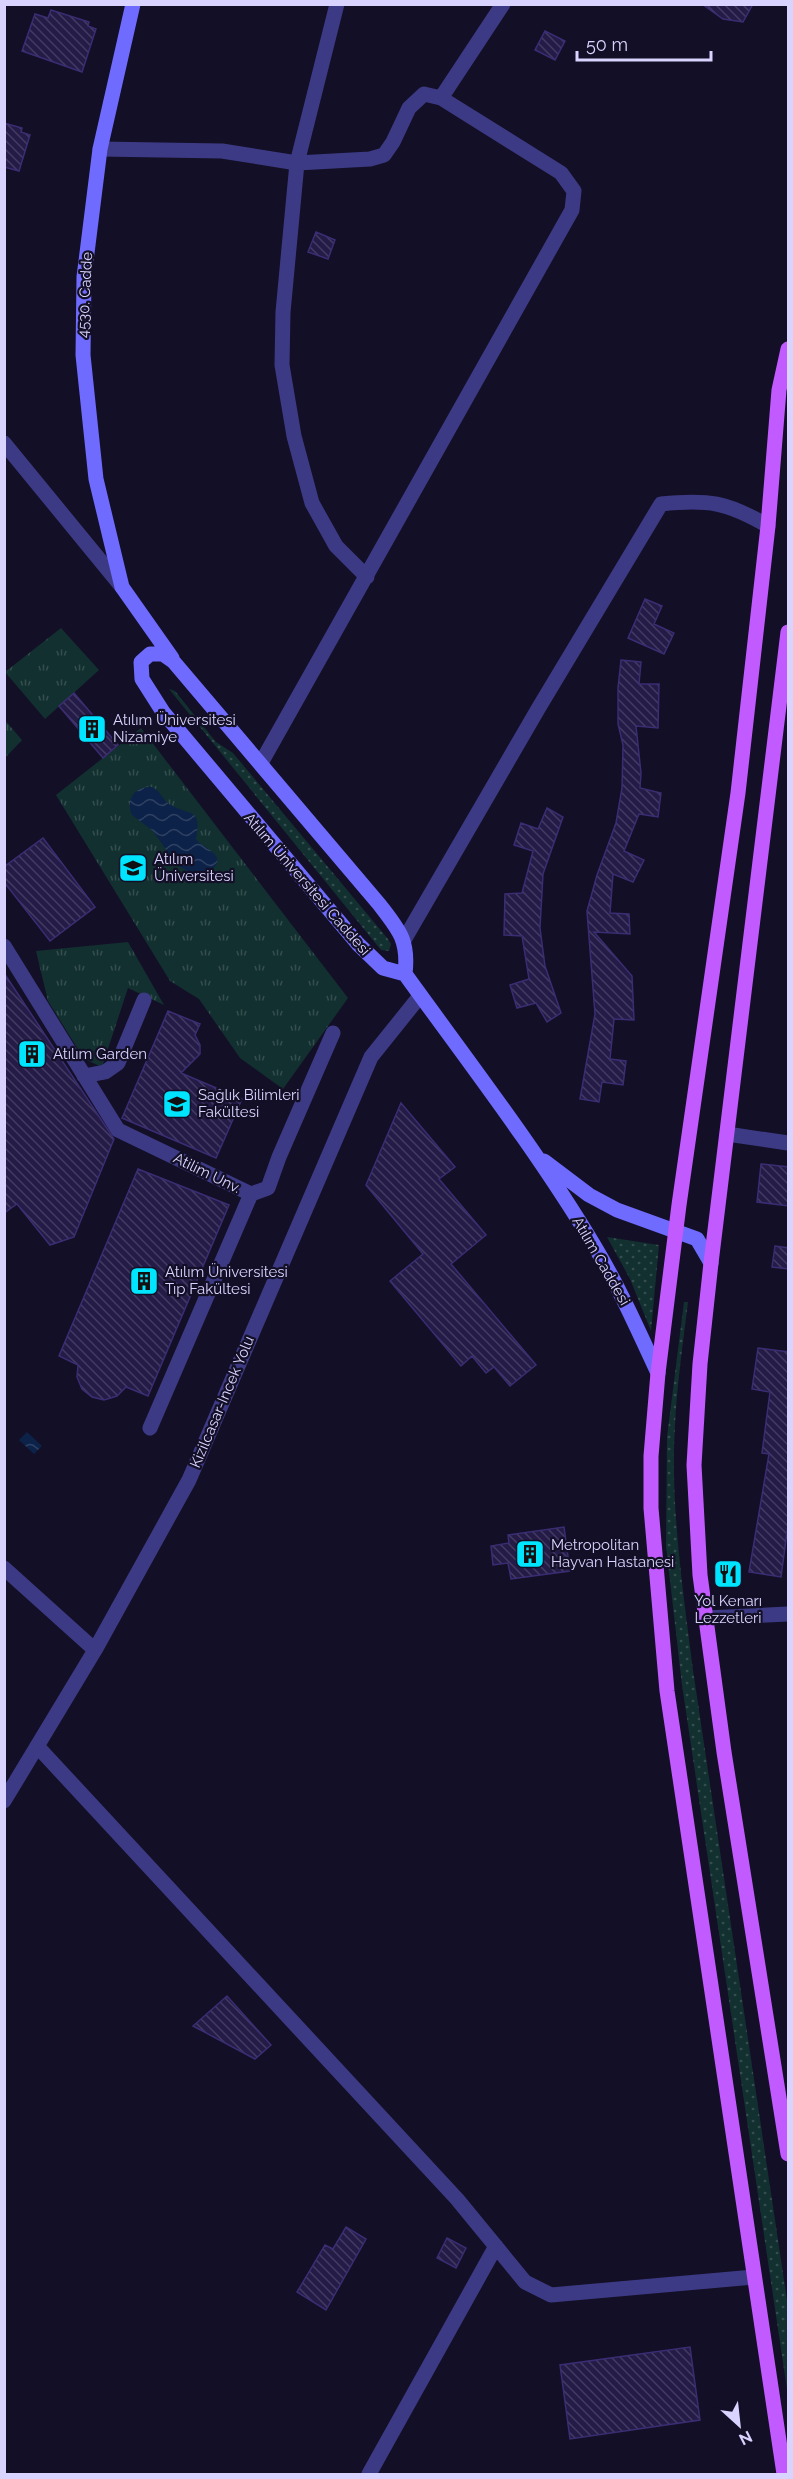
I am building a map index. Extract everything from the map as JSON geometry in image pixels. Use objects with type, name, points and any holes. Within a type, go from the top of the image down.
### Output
[{"type":"main road","points":[[784,2475],[666,1680],[651,1508],[651,1456],[658,1373],[676,1230],[738,793],[768,526],[778,390],[789,349]]},
{"type":"main road","points":[[789,632],[711,1263],[700,1364],[694,1465],[697,1542],[724,1752],[789,2154]]},
{"type":"street","name":"4530. Cadde","points":[[122,587],[96,479],[83,355],[84,277],[100,149],[133,4]]},
{"type":"street","points":[[337,4],[297,163],[283,312],[282,365],[294,436],[312,503],[336,546],[367,577]]},
{"type":"street","points":[[441,98],[503,4]]},
{"type":"street","points":[[100,149],[222,151],[297,163],[370,159],[384,155],[393,142],[409,108],[424,94],[441,98],[561,173],[574,191],[572,210],[261,763]]},
{"type":"street","points":[[4,443],[122,587],[173,661],[379,904],[404,940],[408,952],[405,974]]},
{"type":"street","points":[[404,940],[537,709],[661,504],[695,500],[738,508],[768,526]]},
{"type":"street","name":"Atılım Üniversitesi Caddesi","points":[[173,661],[163,654],[150,654],[141,662],[142,679],[152,697],[226,789],[358,944],[382,968],[405,974]]},
{"type":"street","name":"Atilim Unv.","points":[[4,946],[118,1130],[251,1194],[268,1188],[279,1157],[333,1033]]},
{"type":"street","name":"Atılım Caddesi","points":[[405,974],[534,1154],[596,1248],[623,1298],[658,1373]]},
{"type":"street","name":"Kizilcasar-Incek Yolu","points":[[4,1801],[95,1650],[189,1480],[371,1058],[420,996]]},
{"type":"street","points":[[84,1076],[105,1072],[118,1064],[144,1000]]},
{"type":"street","points":[[727,1134],[789,1143]]},
{"type":"street","name":"Atılım Caddesi","points":[[534,1154],[589,1195],[617,1210],[697,1239],[711,1263]]},
{"type":"street","points":[[150,1428],[251,1194]]},
{"type":"street","points":[[6,1572],[95,1650]]},
{"type":"street","points":[[706,1618],[789,1614]]},
{"type":"street","points":[[37,1746],[457,2199],[525,2282],[551,2295],[754,2277]]},
{"type":"street","points":[[369,2475],[496,2246]]},
{"type":"green space","points":[[61,628],[99,670],[45,719],[5,672]]},
{"type":"green space","points":[[169,689],[175,691],[216,742],[233,753],[388,939],[391,944],[389,951],[381,950]]},
{"type":"green space","points":[[4,719],[22,740],[5,758],[4,758]]},
{"type":"green space","points":[[141,728],[348,998],[283,1089],[240,1058],[199,999],[170,981],[56,795]]},
{"type":"green space","points":[[128,942],[164,1005],[128,988],[102,1067],[84,1059],[48,1001],[36,951]]},
{"type":"green space","points":[[607,1237],[659,1245],[651,1331],[630,1279]]},
{"type":"green space","points":[[684,1302],[688,1302],[677,1394],[674,1455],[678,1548],[693,1670],[788,2307],[788,2396],[682,1685],[666,1546],[667,1437]]},
{"type":"water","points":[[152,787],[169,804],[196,817],[196,839],[216,856],[216,865],[211,871],[190,873],[176,864],[153,831],[132,815],[130,804],[133,795],[136,791]]},
{"type":"water","points":[[27,1432],[42,1446],[34,1454],[19,1440]]},
{"type":"building","points":[[702,4],[753,4],[743,22],[723,19]]},
{"type":"building","points":[[51,10],[89,22],[88,26],[96,29],[82,72],[22,51],[35,14],[48,18]]},
{"type":"building","points":[[545,31],[565,41],[555,60],[535,50]]},
{"type":"building","points":[[4,123],[22,128],[21,132],[30,135],[19,171],[4,167]]},
{"type":"building","points":[[316,232],[335,240],[328,259],[308,252]]},
{"type":"building","points":[[645,599],[662,606],[654,624],[674,633],[664,654],[628,638]]},
{"type":"building","points":[[621,660],[641,662],[639,684],[659,684],[658,728],[636,726],[641,773],[640,788],[661,793],[658,817],[639,814],[624,851],[644,860],[633,882],[613,874],[610,913],[629,914],[630,934],[594,932],[632,976],[634,1020],[614,1019],[610,1059],[626,1061],[623,1085],[602,1082],[599,1102],[580,1099],[595,1014],[587,911],[616,823],[622,788],[623,745],[618,724]]},
{"type":"building","name":"Atılım Üniversitesi Nizamiye","points":[[74,693],[118,745],[103,758],[59,706]]},
{"type":"building","points":[[547,808],[563,817],[543,874],[540,928],[545,966],[561,1013],[547,1022],[536,1003],[517,1008],[510,985],[529,979],[522,936],[504,935],[505,894],[522,893],[533,851],[514,845],[521,823],[538,829]]},
{"type":"building","points":[[43,838],[95,907],[50,941],[4,882],[4,867]]},
{"type":"building","name":"Atılım Garden","points":[[4,973],[114,1139],[74,1237],[50,1245],[17,1204],[4,1213]]},
{"type":"building","points":[[168,1011],[200,1024],[195,1035],[200,1045],[200,1054],[181,1073],[242,1099],[216,1158],[122,1118]]},
{"type":"building","points":[[401,1103],[455,1167],[439,1179],[486,1235],[451,1264],[536,1365],[510,1386],[494,1367],[486,1373],[472,1356],[461,1366],[390,1281],[423,1254],[366,1185]]},
{"type":"building","points":[[761,1164],[789,1167],[789,1206],[757,1202]]},
{"type":"building","name":"Atılım Üniversitesi Tıp Fakültesi","points":[[138,1169],[229,1205],[148,1396],[126,1387],[117,1396],[104,1400],[92,1397],[82,1389],[77,1377],[78,1365],[59,1356]]},
{"type":"building","points":[[775,1246],[789,1248],[789,1269],[772,1267]]},
{"type":"building","points":[[758,1348],[789,1352],[789,1517],[781,1577],[749,1572],[769,1454],[762,1453],[770,1392],[752,1389]]},
{"type":"building","name":"Metropolitan Hayvan Hastanesi","points":[[564,1527],[570,1571],[511,1579],[508,1563],[493,1565],[491,1546],[509,1543],[508,1535]]},
{"type":"building","points":[[227,1996],[271,2045],[255,2059],[193,2026]]},
{"type":"building","points":[[346,2227],[366,2239],[326,2310],[297,2292],[325,2245],[333,2249]]},
{"type":"building","points":[[447,2238],[466,2248],[456,2268],[437,2258]]},
{"type":"building","points":[[690,2347],[700,2420],[570,2439],[560,2365]]},
{"type":"place","name":"Atılım Üniversitesi Nizamiye","points":[[92,729]]},
{"type":"place","name":"Atılım Üniversitesi","points":[[133,868]]},
{"type":"place","name":"Atılım Garden","points":[[32,1054]]},
{"type":"place","name":"Sağlık Bilimleri Fakültesi","points":[[177,1104]]},
{"type":"place","name":"Atılım Üniversitesi Tıp Fakültesi","points":[[144,1281]]},
{"type":"place","name":"Metropolitan Hayvan Hastanesi","points":[[530,1554]]},
{"type":"place","name":"Yol Kenarı Lezzetleri","points":[[728,1574]]}]
